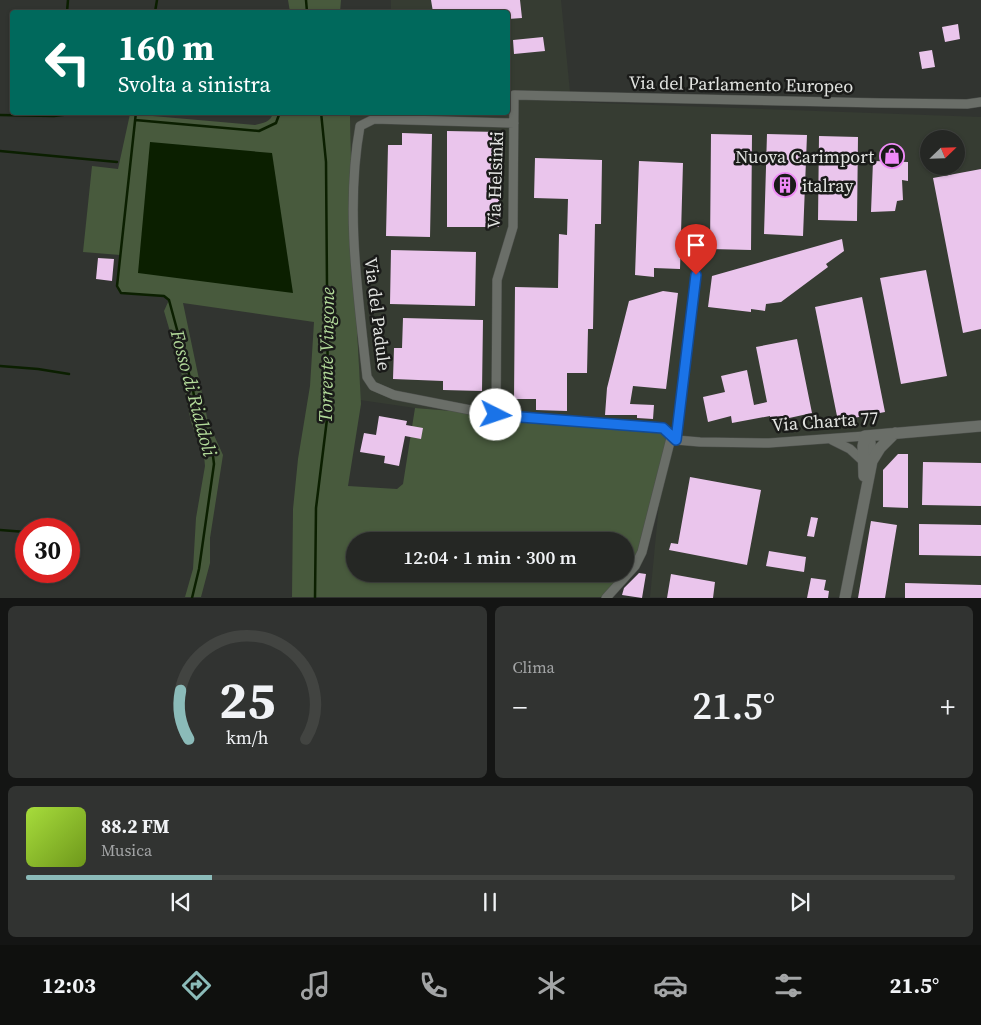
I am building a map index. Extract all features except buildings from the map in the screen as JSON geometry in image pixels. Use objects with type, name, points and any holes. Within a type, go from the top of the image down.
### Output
[{"type":"street","name":"Via del Parlamento Europeo","points":[[514,95],[966,104],[981,102]]},
{"type":"street","name":"Via Helsinki","points":[[496,415],[497,280],[513,227],[514,95]]},
{"type":"street","name":"Via del Parlamento Europeo","points":[[966,104],[981,108]]},
{"type":"street","name":"Via del Padule","points":[[514,123],[374,119],[360,126],[355,156],[353,254],[367,376],[373,386],[394,395],[496,415],[663,428],[674,439]]},
{"type":"street","points":[[606,598],[635,566],[642,552],[674,439],[696,275]]},
{"type":"street","name":"Via Charta 77","points":[[674,439],[769,443],[981,426]]},
{"type":"street","points":[[868,462],[895,433]]},
{"type":"street","points":[[845,598],[865,490],[868,462],[865,436]]},
{"type":"street","points":[[830,439],[850,449],[868,462]]},
{"type":"shaded area","points":[[288,0],[341,0],[340,10],[290,10]]},
{"type":"shaded area","points":[[391,0],[561,0],[571,102],[981,117],[981,597],[650,597],[662,473],[663,428],[415,408],[360,400],[350,115],[510,115],[510,10],[391,10]]},
{"type":"shaded area","points":[[130,115],[255,125],[266,122],[272,115],[350,115],[353,255],[361,404],[348,486],[397,489],[403,484],[415,408],[663,428],[671,438],[642,552],[634,563],[634,532],[346,532],[346,582],[621,582],[610,597],[292,597],[293,509],[298,459],[310,386],[314,322],[183,303],[208,422],[223,455],[210,538],[210,563],[201,597],[185,597],[193,569],[196,518],[205,466],[204,456],[191,422],[180,366],[164,311],[169,300],[164,296],[121,293],[117,286],[120,255],[83,252],[92,166],[118,169]]},
{"type":"shaded area","points":[[150,142],[272,153],[293,293],[138,273]]},
{"type":"waterway","points":[[67,10],[68,0]]},
{"type":"waterway","name":"Fosso di Rialdoli","points":[[155,10],[157,0]]},
{"type":"waterway","name":"Torrente Vingone","points":[[306,0],[307,10]]},
{"type":"waterway","points":[[0,115],[62,115]]},
{"type":"waterway","name":"Fosso di Rialdoli","points":[[136,115],[117,286],[121,293],[164,296],[169,300],[192,385],[200,427],[212,448],[214,464],[199,569],[192,598]]},
{"type":"waterway","points":[[135,120],[259,131],[276,123],[279,115]]},
{"type":"waterway","name":"Torrente Vingone","points":[[315,598],[316,508],[328,411],[326,162],[321,115]]},
{"type":"waterway","points":[[0,151],[117,162]]},
{"type":"waterway","points":[[0,366],[69,374]]},
{"type":"waterway","points":[[0,530],[15,531]]},
{"type":"place","name":"Nuova Carimport","points":[[892,156]]},
{"type":"place","name":"italray","points":[[785,185]]},
{"type":"route","points":[[496,415],[663,428],[671,438],[676,440],[696,275]]}]
